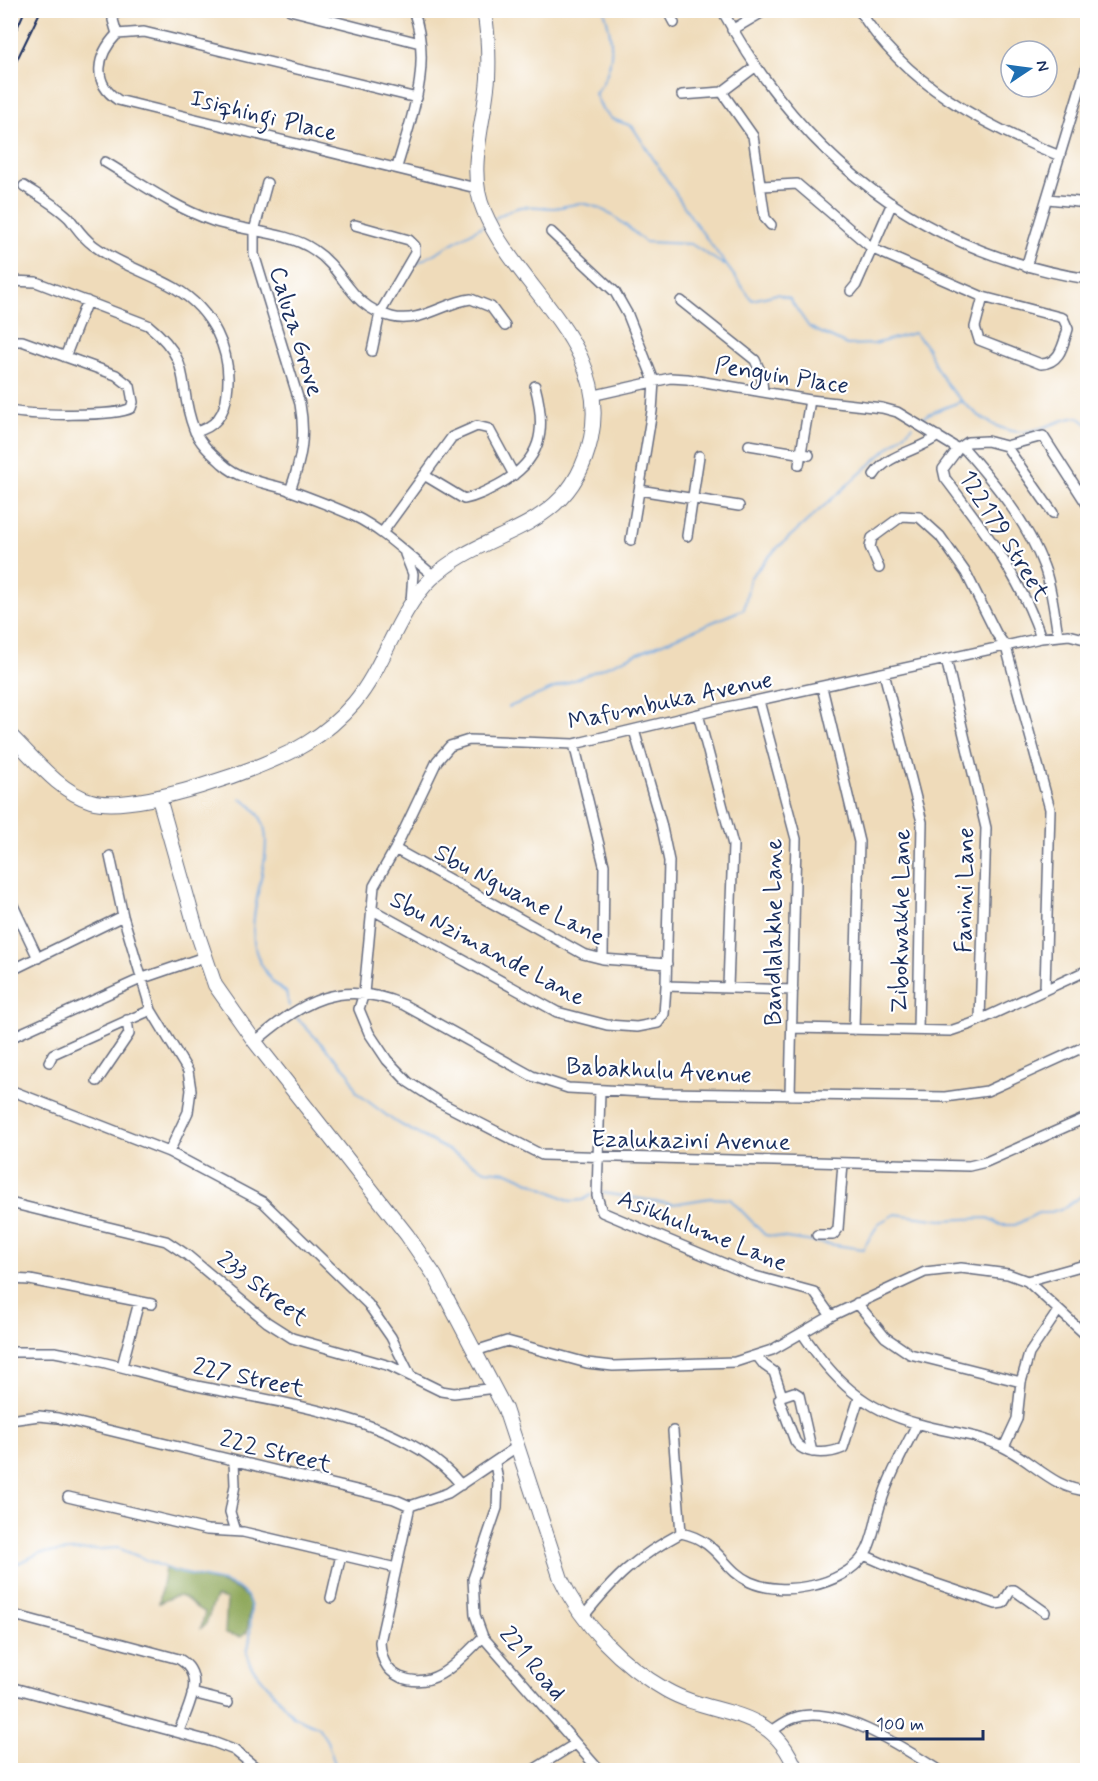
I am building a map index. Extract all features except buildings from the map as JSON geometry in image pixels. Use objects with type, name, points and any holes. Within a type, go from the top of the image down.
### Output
[{"type":"street","points":[[115,10],[114,26],[117,34],[144,32],[417,98]]},
{"type":"street","points":[[290,10],[420,43]]},
{"type":"street","points":[[397,167],[422,75],[420,43],[413,10]]},
{"type":"street","points":[[10,735],[61,784],[90,801],[125,804],[159,798],[278,759],[308,742],[339,720],[374,677],[411,602],[434,576],[460,559],[527,525],[545,513],[559,499],[583,463],[591,438],[589,378],[574,343],[497,239],[476,188],[488,78],[484,10]]},
{"type":"street","points":[[667,10],[674,23]]},
{"type":"street","points":[[722,10],[755,67],[782,105],[817,143],[859,181],[945,235],[1026,267],[1088,279]]},
{"type":"street","points":[[732,30],[766,10]]},
{"type":"street","points":[[858,10],[884,44],[908,67],[960,108],[1009,135],[1060,156]]},
{"type":"street","name":"Isiqhingi Place","points":[[117,34],[107,45],[99,73],[102,85],[118,100],[476,188]]},
{"type":"street","points":[[1026,267],[1088,62]]},
{"type":"street","points":[[682,95],[722,92],[755,67]]},
{"type":"street","points":[[722,92],[753,136],[765,218],[771,225]]},
{"type":"street","points":[[105,162],[188,211],[214,221],[302,244],[316,251],[361,303],[380,313],[398,318],[415,317],[471,299],[491,308],[505,326]]},
{"type":"street","name":"Caluza Grove","points":[[267,183],[254,231],[256,264],[300,404],[304,424],[301,460],[290,491]]},
{"type":"street","points":[[762,186],[797,184],[873,249],[983,297],[1063,318],[1068,329],[1060,353],[1054,360],[1041,364],[979,340],[975,327],[983,297]]},
{"type":"street","points":[[24,186],[57,208],[92,245],[176,289],[207,316],[219,334],[228,360],[228,388],[221,416],[206,429],[195,432]]},
{"type":"street","points":[[1048,199],[1088,203]]},
{"type":"street","points":[[851,291],[873,249],[892,203]]},
{"type":"street","points":[[355,225],[410,240],[415,246],[415,253],[380,313],[372,351]]},
{"type":"street","points":[[551,232],[615,292],[628,315],[654,381],[652,411],[631,540]]},
{"type":"street","points":[[10,281],[36,282],[148,325],[163,337],[174,352],[184,375],[195,432],[206,449],[235,473],[355,516],[381,533],[434,576]]},
{"type":"street","points":[[65,357],[87,301]]},
{"type":"street","points":[[681,301],[755,360],[761,373],[763,391]]},
{"type":"street","points":[[10,341],[22,341],[125,380],[132,394],[131,408],[117,413],[29,414],[10,411]]},
{"type":"street","name":"Penguin Place","points":[[591,396],[654,381],[678,378],[897,412],[960,448],[993,483],[1037,551],[1048,581],[1058,635]]},
{"type":"street","points":[[424,475],[464,499],[484,492],[514,475],[532,456],[541,434],[542,416],[535,386]]},
{"type":"street","points":[[799,465],[805,454],[810,400]]},
{"type":"street","points":[[381,533],[452,437],[477,426],[489,429],[495,435],[514,475]]},
{"type":"street","points":[[873,475],[889,459],[914,450],[938,436]]},
{"type":"street","name":"122179 Street","points":[[1041,638],[1029,606],[1005,562],[945,478],[944,469],[960,448],[977,440],[1006,446],[1043,436],[1088,506]]},
{"type":"street","points":[[749,445],[805,454]]},
{"type":"street","points":[[1006,446],[1053,513]]},
{"type":"street","points":[[687,536],[699,456]]},
{"type":"street","points":[[639,490],[739,506]]},
{"type":"street","points":[[879,568],[870,547],[872,538],[902,516],[919,517],[940,536],[959,561],[1006,646],[1050,809],[1045,989]]},
{"type":"street","points":[[404,552],[413,574],[411,602]]},
{"type":"street","name":"Mafumbuka Avenue","points":[[364,993],[371,909],[377,879],[395,849],[437,761],[450,746],[469,740],[574,744],[698,714],[1041,638],[1058,635],[1077,636],[1088,640]]},
{"type":"street","name":"Fanini Lane","points":[[946,659],[986,828],[980,1019]]},
{"type":"street","name":"Zibokwakhe Lane","points":[[884,672],[922,822],[918,1030]]},
{"type":"street","points":[[822,687],[859,842],[854,1030]]},
{"type":"street","name":"Bandlalakhe Lane","points":[[759,701],[796,839],[790,1095]]},
{"type":"street","points":[[698,714],[733,845],[728,987]]},
{"type":"street","points":[[634,730],[667,842],[670,891],[666,986],[793,990]]},
{"type":"street","points":[[574,744],[604,865],[603,959]]},
{"type":"street","points":[[159,798],[204,957],[215,985],[255,1042],[426,1261],[495,1388],[518,1446],[561,1579],[582,1617],[619,1656],[667,1691],[728,1710],[770,1732],[789,1754],[796,1770]]},
{"type":"street","name":"Sbu Ngwane Lane","points":[[395,849],[583,954],[603,959],[666,964]]},
{"type":"street","points":[[110,856],[123,916],[151,1010],[184,1061],[189,1081],[188,1112],[169,1152]]},
{"type":"street","points":[[10,899],[38,958]]},
{"type":"street","name":"Sbu Nzimande Lane","points":[[371,909],[557,1012],[607,1025],[637,1026],[658,1023],[664,1014],[666,986]]},
{"type":"street","points":[[10,971],[123,916]]},
{"type":"street","points":[[10,1038],[143,978],[204,957]]},
{"type":"street","points":[[792,1028],[950,1031],[1088,970]]},
{"type":"street","name":"Babakhulu Avenue","points":[[255,1042],[284,1016],[315,999],[338,994],[364,993],[387,998],[404,1005],[543,1081],[568,1088],[790,1095],[964,1096],[999,1086],[1088,1045]]},
{"type":"street","name":"Ezalukazini Avenue","points":[[364,993],[359,1009],[369,1033],[387,1060],[415,1087],[542,1155],[977,1165],[1088,1118]]},
{"type":"street","points":[[49,1062],[53,1054],[151,1010]]},
{"type":"street","points":[[97,1081],[129,1034],[127,1020]]},
{"type":"street","points":[[10,1090],[169,1152],[250,1194],[275,1212],[368,1304],[392,1337],[410,1375]]},
{"type":"street","name":"Asikhulume Lane","points":[[600,1090],[597,1157],[598,1202],[606,1215],[752,1275],[813,1292],[831,1316]]},
{"type":"street","points":[[817,1235],[833,1235],[838,1229],[843,1163]]},
{"type":"street","name":"233 Street","points":[[10,1203],[166,1241],[187,1255],[267,1322],[292,1338],[390,1366],[441,1391],[495,1388]]},
{"type":"street","points":[[1027,1281],[1088,1264]]},
{"type":"street","points":[[475,1351],[507,1341],[587,1363],[629,1366],[735,1362],[758,1357],[831,1316],[911,1277],[948,1268],[1008,1274],[1027,1281],[1088,1336]]},
{"type":"street","points":[[10,1279],[30,1280],[152,1304]]},
{"type":"street","points":[[122,1366],[139,1302]]},
{"type":"street","points":[[857,1303],[885,1337],[910,1354],[1021,1382]]},
{"type":"street","points":[[1004,1447],[1017,1419],[1021,1382],[1029,1353],[1058,1311]]},
{"type":"street","points":[[802,1333],[829,1371],[859,1398],[916,1424],[1004,1447],[1062,1486],[1088,1491]]},
{"type":"street","name":"227 Street","points":[[10,1352],[55,1352],[368,1425],[427,1453],[449,1471],[460,1485]]},
{"type":"street","points":[[758,1357],[774,1372],[782,1396]]},
{"type":"street","points":[[812,1452],[799,1395],[794,1392],[779,1399],[792,1435],[800,1447],[812,1452],[843,1448],[859,1398]]},
{"type":"street","name":"222 Street","points":[[10,1420],[39,1416],[58,1418],[394,1499],[410,1506]]},
{"type":"street","points":[[681,1533],[705,1542],[744,1578],[774,1587],[800,1587],[829,1580],[846,1571],[864,1556],[881,1502],[916,1424]]},
{"type":"street","points":[[673,1431],[681,1533]]},
{"type":"street","points":[[483,1637],[450,1669],[423,1682],[411,1681],[396,1675],[387,1668],[381,1656],[380,1642],[410,1506],[434,1500],[518,1446]]},
{"type":"street","points":[[234,1461],[235,1485],[230,1512],[236,1531]]},
{"type":"street","name":"221 Road","points":[[495,1462],[498,1481],[497,1508],[478,1561],[472,1595],[483,1637],[599,1770]]},
{"type":"street","points":[[68,1497],[207,1530],[236,1531],[396,1568]]},
{"type":"street","points":[[582,1617],[614,1578],[644,1555],[681,1533]]},
{"type":"street","points":[[331,1598],[341,1555]]},
{"type":"street","points":[[864,1556],[908,1574],[996,1604],[1003,1603],[1011,1590],[1014,1590],[1045,1612]]},
{"type":"street","points":[[10,1614],[179,1659],[188,1665],[195,1679],[179,1731]]},
{"type":"street","points":[[10,1687],[179,1731],[234,1750],[259,1770]]},
{"type":"street","points":[[192,1693],[228,1702]]},
{"type":"street","points":[[770,1732],[794,1717],[815,1715],[878,1732],[938,1770]]},
{"type":"street","points":[[533,1770],[575,1744]]},
{"type":"green space","points":[[165,1568],[227,1585],[246,1596],[250,1604],[247,1632],[241,1637],[225,1633],[227,1600],[216,1597],[205,1626],[201,1628],[205,1612],[183,1597],[177,1596],[159,1603]]},
{"type":"waterway","points":[[604,10],[610,33],[611,54],[607,74],[595,94],[602,109],[612,119],[632,126],[693,220],[752,300],[777,294],[789,298],[809,327],[847,345],[874,344],[914,333],[925,345],[943,378],[961,400],[983,418],[1008,430],[1028,431],[1078,417],[1088,425]]},
{"type":"waterway","points":[[494,219],[510,210],[522,207],[553,208],[585,204],[609,214],[645,242],[691,244],[724,265]]},
{"type":"waterway","points":[[411,267],[484,225]]},
{"type":"waterway","points":[[919,421],[928,414],[962,401]]},
{"type":"waterway","points":[[509,707],[744,609],[750,578],[775,550],[913,426]]},
{"type":"waterway","points":[[241,799],[258,814],[265,832],[265,853],[253,924],[255,947],[268,976],[286,992],[289,1006]]},
{"type":"waterway","points":[[297,1018],[349,1073],[357,1093],[394,1121],[485,1170],[508,1172],[571,1201],[583,1200],[591,1195]]},
{"type":"waterway","points":[[603,1193],[673,1204],[710,1198],[730,1199],[765,1235],[863,1249],[879,1223],[895,1214],[941,1220],[988,1218],[1001,1225],[1015,1225],[1038,1213],[1048,1213],[1066,1207],[1088,1191]]},
{"type":"waterway","points":[[10,1567],[40,1553],[118,1548],[176,1572],[224,1582],[238,1588],[247,1596],[251,1607],[247,1653],[252,1667],[293,1716],[318,1727],[327,1741],[337,1770]]},
{"type":"railway","points":[[10,44],[25,10]]},
{"type":"railway","points":[[10,74],[41,10]]}]
